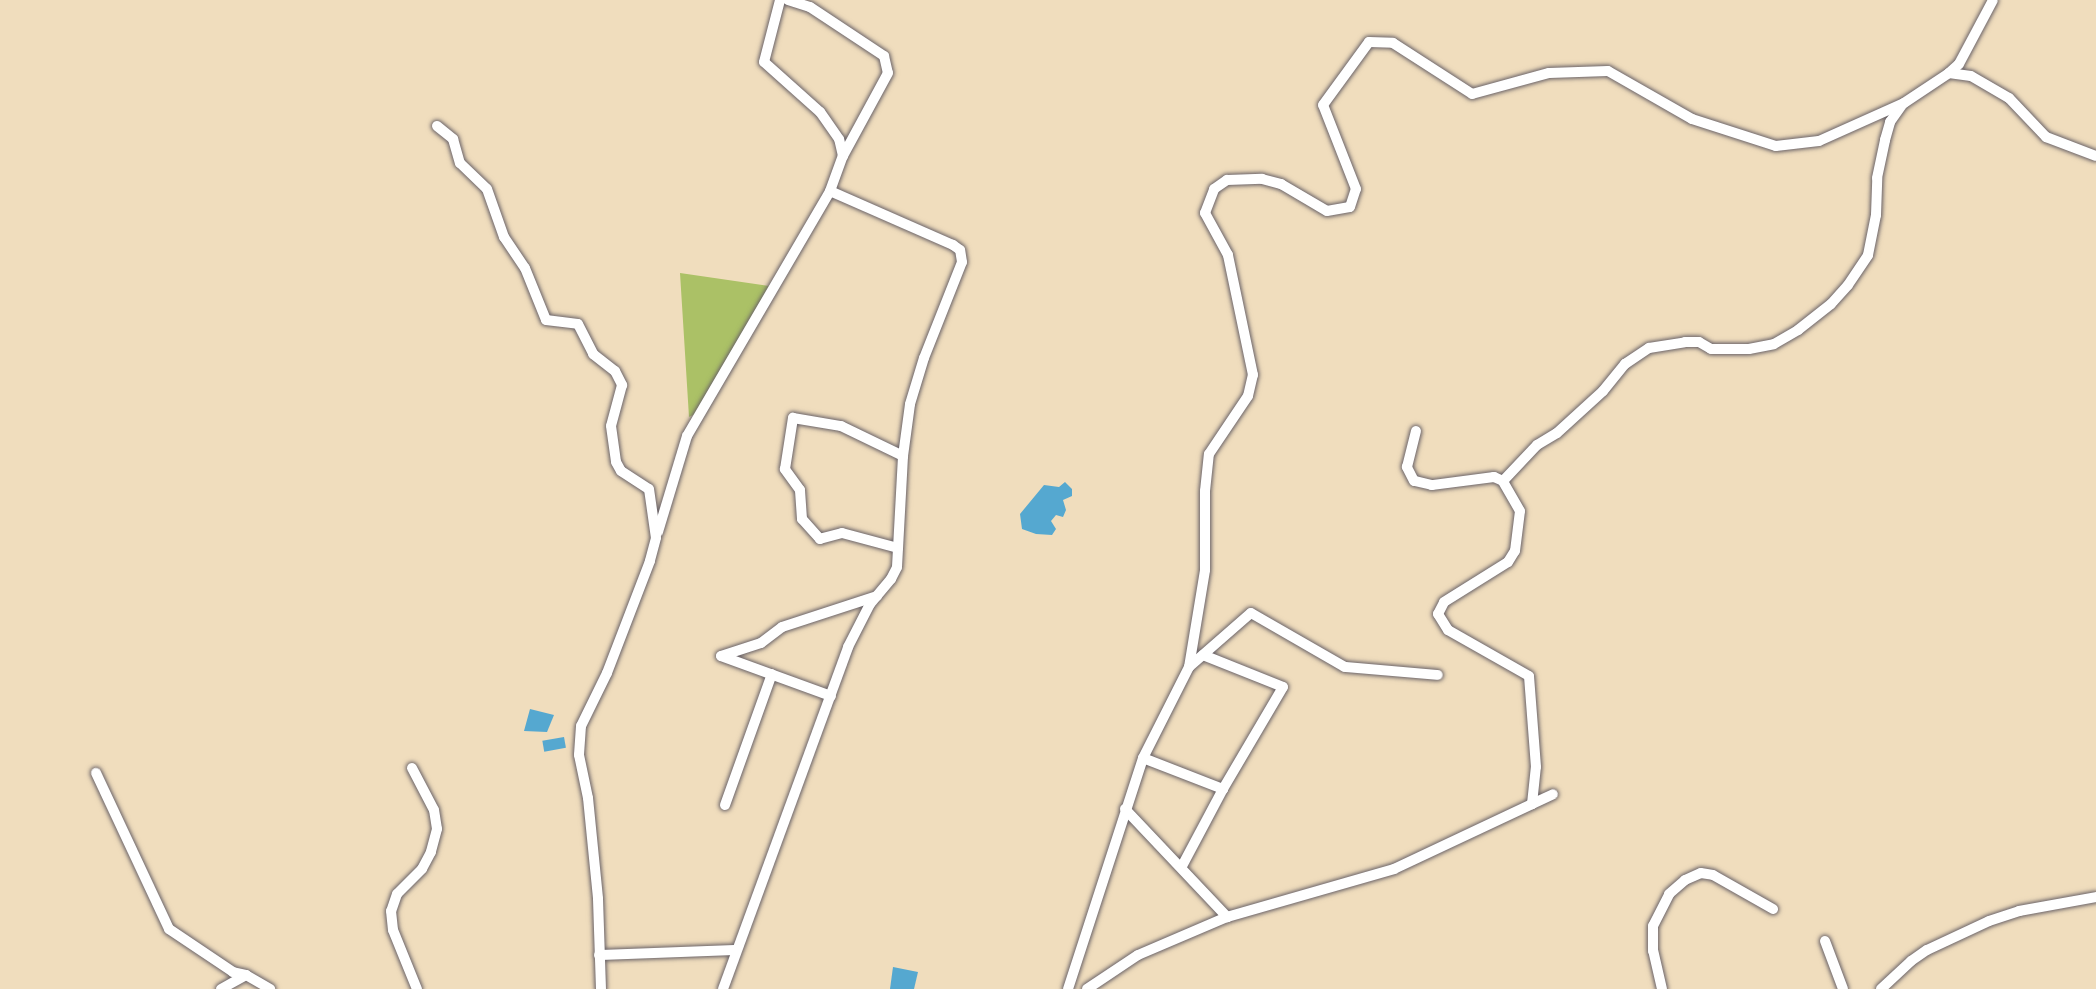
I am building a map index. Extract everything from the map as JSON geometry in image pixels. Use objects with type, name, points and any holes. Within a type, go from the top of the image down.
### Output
[{"type":"street","points":[[780,0],[764,62],[820,112],[839,139],[843,156]]},
{"type":"street","points":[[601,989],[598,898],[588,798],[579,755],[581,726],[607,673],[650,561],[687,436],[830,191],[843,156],[888,73],[884,56],[810,7],[788,0]]},
{"type":"street","points":[[1068,989],[1143,758],[1189,667],[1205,570],[1205,491],[1209,454],[1248,396],[1253,375],[1228,255],[1205,213],[1214,189],[1227,180],[1262,179],[1281,184],[1327,212],[1350,207],[1356,189],[1323,105],[1369,42],[1393,43],[1472,94],[1549,73],[1608,70],[1692,119],[1776,146],[1820,141],[1904,103],[1949,73],[1959,64],[1993,0]]},
{"type":"street","points":[[1949,73],[1971,76],[2009,98],[2046,137],[2096,156]]},
{"type":"street","points":[[1503,481],[1537,445],[1557,433],[1603,391],[1625,364],[1649,348],[1685,342],[1699,342],[1711,349],[1749,349],[1774,344],[1798,330],[1831,304],[1848,285],[1868,255],[1876,215],[1877,178],[1885,140],[1890,122],[1904,103]]},
{"type":"street","points":[[437,126],[453,140],[460,163],[487,189],[504,237],[525,268],[546,320],[578,324],[593,354],[615,371],[622,385],[611,426],[616,462],[621,471],[649,489],[656,538]]},
{"type":"street","points":[[723,989],[859,622],[897,567],[903,456],[913,392],[962,262],[962,255],[953,244],[830,191]]},
{"type":"street","points":[[898,548],[842,533],[820,538],[802,519],[800,490],[784,469],[793,418],[842,426],[903,456]]},
{"type":"street","points":[[1416,431],[1407,468],[1414,481],[1432,485],[1494,477],[1503,481],[1520,511],[1515,551],[1508,562],[1444,602],[1438,614],[1448,630],[1529,676],[1536,767],[1532,804]]},
{"type":"street","points":[[831,696],[721,656],[761,644],[782,627],[877,596]]},
{"type":"street","points":[[1189,667],[1251,613],[1345,667],[1438,675]]},
{"type":"street","points":[[1180,868],[1282,687],[1203,655]]},
{"type":"street","points":[[725,805],[772,674]]},
{"type":"street","points":[[1143,758],[1224,789]]},
{"type":"street","points":[[412,768],[434,810],[437,829],[431,852],[422,869],[397,894],[391,911],[393,930],[417,989]]},
{"type":"street","points":[[96,772],[169,928],[233,972],[246,975],[270,989]]},
{"type":"street","points":[[1087,989],[1138,955],[1227,917],[1394,869],[1553,794]]},
{"type":"street","points":[[1125,809],[1227,917]]},
{"type":"street","points":[[1662,989],[1653,951],[1653,926],[1669,894],[1685,880],[1708,873],[1773,909]]},
{"type":"street","points":[[1881,989],[1911,961],[1989,921],[2019,911],[2096,897]]},
{"type":"street","points":[[1825,941],[1843,989]]},
{"type":"street","points":[[599,955],[736,950]]},
{"type":"street","points":[[221,989],[246,975]]},
{"type":"green space","points":[[680,273],[769,286],[760,308],[697,413],[689,417]]},
{"type":"water","points":[[1065,482],[1072,489],[1072,496],[1063,500],[1066,510],[1063,517],[1056,515],[1051,521],[1056,529],[1052,535],[1036,534],[1022,529],[1020,514],[1044,485],[1059,487]]},
{"type":"water","points":[[530,709],[554,715],[547,732],[524,731]]},
{"type":"water","points":[[564,737],[566,748],[544,752],[542,741]]},
{"type":"water","points":[[893,967],[918,972],[914,989],[890,989]]}]
